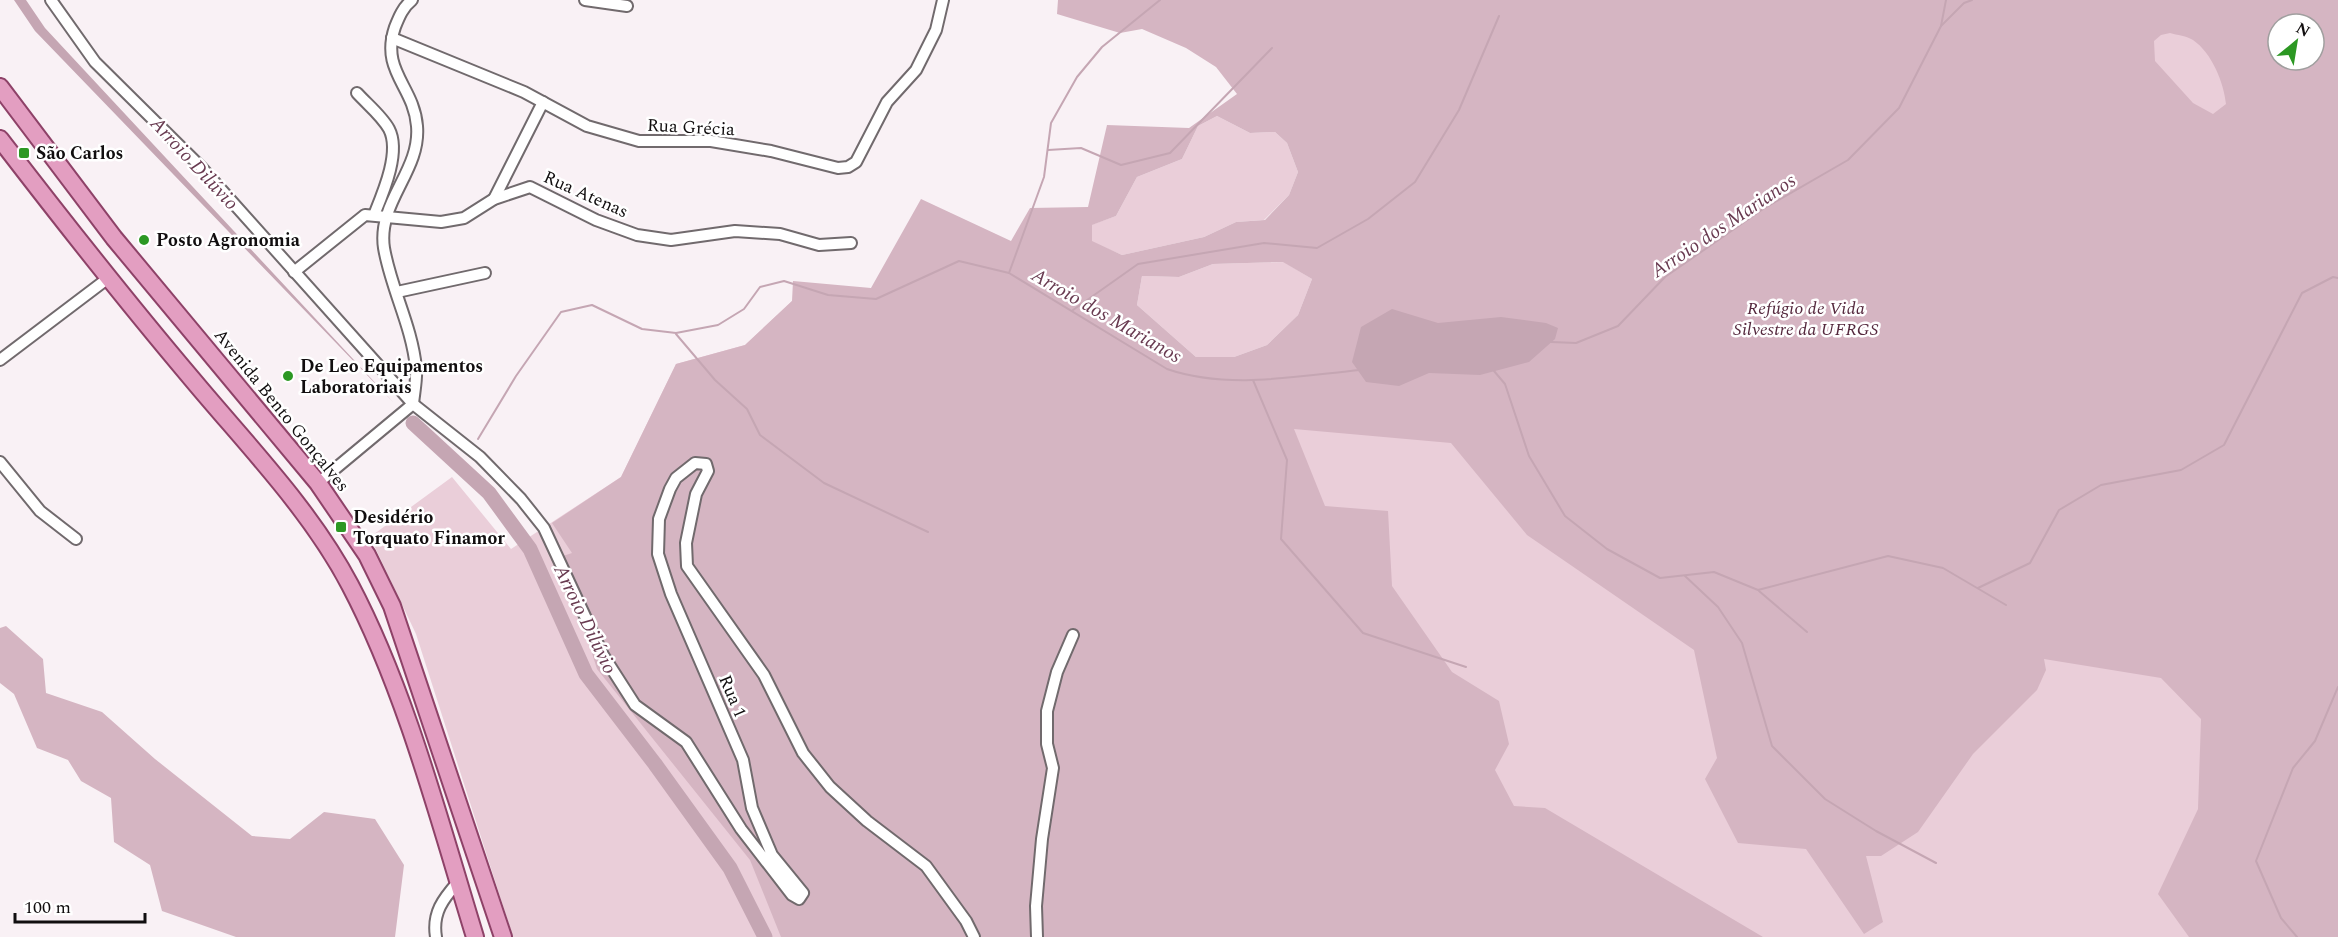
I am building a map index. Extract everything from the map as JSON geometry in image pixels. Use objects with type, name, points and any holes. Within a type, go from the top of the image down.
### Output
[{"type":"main road","name":"Avenida Bento Gonçalves","points":[[0,87],[114,238],[318,483],[367,555],[392,606],[503,937]]},
{"type":"main road","points":[[0,139],[107,279],[307,517],[349,584],[378,642],[476,937]]},
{"type":"street","points":[[51,0],[95,62],[195,161],[413,404]]},
{"type":"street","points":[[318,483],[413,404],[416,369],[384,248],[385,215],[415,152],[417,126],[411,101],[391,62],[392,38],[399,15],[412,0]]},
{"type":"street","points":[[585,0],[627,6]]},
{"type":"street","name":"Rua Grécia","points":[[392,38],[543,102],[587,126],[639,141],[711,141],[771,151],[838,168],[848,167],[856,162],[887,102],[916,70],[936,30],[943,0]]},
{"type":"street","points":[[294,272],[359,218],[364,215],[374,215],[391,169],[389,129],[357,93]]},
{"type":"street","points":[[494,199],[543,102]]},
{"type":"street","name":"Rua Atenas","points":[[374,215],[441,222],[464,218],[494,199],[530,187],[596,220],[637,235],[672,240],[735,231],[780,234],[819,245],[851,243]]},
{"type":"street","points":[[397,292],[486,273]]},
{"type":"street","points":[[0,360],[107,279]]},
{"type":"street","name":"Rua 1","points":[[413,404],[480,457],[521,499],[544,528],[603,655],[635,705],[686,742],[741,829],[792,895],[799,899],[803,893],[772,855],[752,808],[743,760],[671,594],[658,554],[659,519],[670,489],[676,478],[696,463],[706,464],[708,471],[696,494],[686,543],[687,566],[764,675],[803,753],[837,794],[867,821],[926,866],[966,921],[974,937]]},
{"type":"street","points":[[0,462],[40,511],[76,540]]},
{"type":"street","points":[[1037,937],[1036,906],[1042,839],[1053,768],[1047,744],[1047,711],[1057,672],[1073,635]]},
{"type":"street","points":[[436,937],[434,924],[438,908],[458,882]]},
{"type":"green space","name":"Refúgio de Vida Silvestre da UFRGS","points":[[1058,0],[2338,0],[2338,937],[2189,937],[2158,894],[2198,809],[2201,719],[2161,678],[2044,659],[2046,670],[2037,690],[1973,754],[1918,832],[1881,856],[1866,856],[1883,922],[1864,934],[1806,849],[1738,843],[1705,779],[1717,758],[1694,650],[1527,535],[1451,443],[1294,429],[1325,506],[1388,511],[1392,586],[1452,672],[1499,701],[1509,744],[1495,770],[1514,806],[1545,808],[1763,937],[781,937],[750,860],[597,669],[572,590],[551,560],[572,553],[552,523],[621,477],[676,364],[745,345],[792,301],[793,281],[871,288],[921,199],[1011,241],[1030,208],[1088,207],[1107,125],[1189,128],[1237,94],[1216,67],[1186,48],[1142,29],[1120,33],[1057,14]],"holes":[[[2170,33],[2193,40],[2206,53],[2216,69],[2226,104],[2213,114],[2193,103],[2155,61],[2154,41],[2161,35]],[[1217,116],[1250,133],[1275,132],[1287,143],[1298,172],[1289,195],[1265,220],[1236,222],[1204,237],[1122,255],[1092,241],[1092,225],[1116,216],[1137,177],[1182,159],[1198,126]],[[1283,262],[1312,279],[1298,315],[1267,345],[1234,357],[1196,357],[1137,305],[1142,276],[1179,277],[1213,264]]]},
{"type":"green space","name":"Refúgio de Vida Silvestre da UFRGS","points":[[1563,0],[2338,0],[2338,937],[513,937],[416,634],[370,537],[452,477],[511,549],[621,477],[676,364],[745,345],[792,301],[1253,380]]},
{"type":"green space","points":[[1217,116],[1250,133],[1275,132],[1287,143],[1298,172],[1289,195],[1264,220],[1236,222],[1204,237],[1122,255],[1092,242],[1091,225],[1116,216],[1137,177],[1182,159],[1198,126]]},
{"type":"green space","points":[[1284,262],[1312,279],[1298,315],[1267,345],[1234,357],[1196,357],[1137,305],[1142,276],[1179,277],[1213,264]]},
{"type":"green space","points":[[6,626],[43,659],[46,693],[102,712],[155,759],[252,836],[290,839],[324,812],[375,819],[404,865],[395,937],[236,937],[162,911],[150,865],[114,842],[111,798],[81,781],[68,760],[37,748],[14,694],[0,683],[0,628]]},
{"type":"shaded area","name":"Arroio Dilúvio","points":[[14,0],[26,0],[45,28],[394,403],[35,31]]},
{"type":"shaded area","points":[[1392,309],[1438,323],[1501,317],[1546,323],[1558,328],[1555,339],[1529,362],[1480,375],[1429,373],[1399,386],[1366,382],[1352,362],[1361,327]]},
{"type":"waterway","points":[[1009,273],[1044,177],[1051,123],[1077,77],[1102,47],[1160,0]]},
{"type":"waterway","points":[[1941,26],[1946,0]]},
{"type":"waterway","name":"Arroio dos Marianos","points":[[1551,342],[1576,343],[1618,326],[1665,277],[1763,209],[1848,160],[1899,108],[1941,26],[1964,3],[1972,0]]},
{"type":"waterway","points":[[1073,310],[1138,264],[1264,243],[1317,248],[1368,219],[1415,182],[1459,110],[1499,16]]},
{"type":"waterway","points":[[1048,150],[1081,148],[1121,165],[1170,153],[1272,48]]},
{"type":"waterway","name":"Arroio dos Marianos","points":[[478,439],[516,376],[561,312],[592,305],[642,329],[676,333],[718,325],[744,309],[760,287],[784,281],[828,295],[876,299],[959,261],[1009,273],[1167,369],[1214,379],[1239,380],[1288,378],[1360,370]]},
{"type":"waterway","points":[[1978,588],[2030,563],[2059,510],[2101,485],[2181,470],[2224,445],[2302,293],[2333,277],[2338,278]]},
{"type":"waterway","points":[[676,334],[715,380],[747,409],[760,435],[824,483],[928,532]]},
{"type":"waterway","points":[[1494,371],[1505,384],[1529,456],[1565,516],[1607,549],[1660,578],[1714,572],[1758,590],[1888,556],[1943,568],[2006,605]]},
{"type":"waterway","points":[[1253,380],[1287,460],[1281,539],[1363,633],[1466,667]]},
{"type":"waterway","name":"Arroio Dilúvio","points":[[413,423],[489,493],[530,549],[586,674],[730,868],[765,937]]},
{"type":"waterway","points":[[1685,576],[1718,607],[1742,643],[1772,746],[1825,799],[1876,831],[1936,863]]},
{"type":"waterway","points":[[1759,591],[1807,632]]},
{"type":"waterway","points":[[2297,937],[2281,918],[2256,861],[2293,768],[2315,741],[2338,687]]},
{"type":"place","name":"São Carlos","points":[[24,153]]},
{"type":"place","name":"Posto Agronomia","points":[[144,240]]},
{"type":"place","name":"De Leo Equipamentos Laboratoriais","points":[[288,376]]},
{"type":"place","name":"Desidério Torquato Finamor","points":[[341,527]]}]
